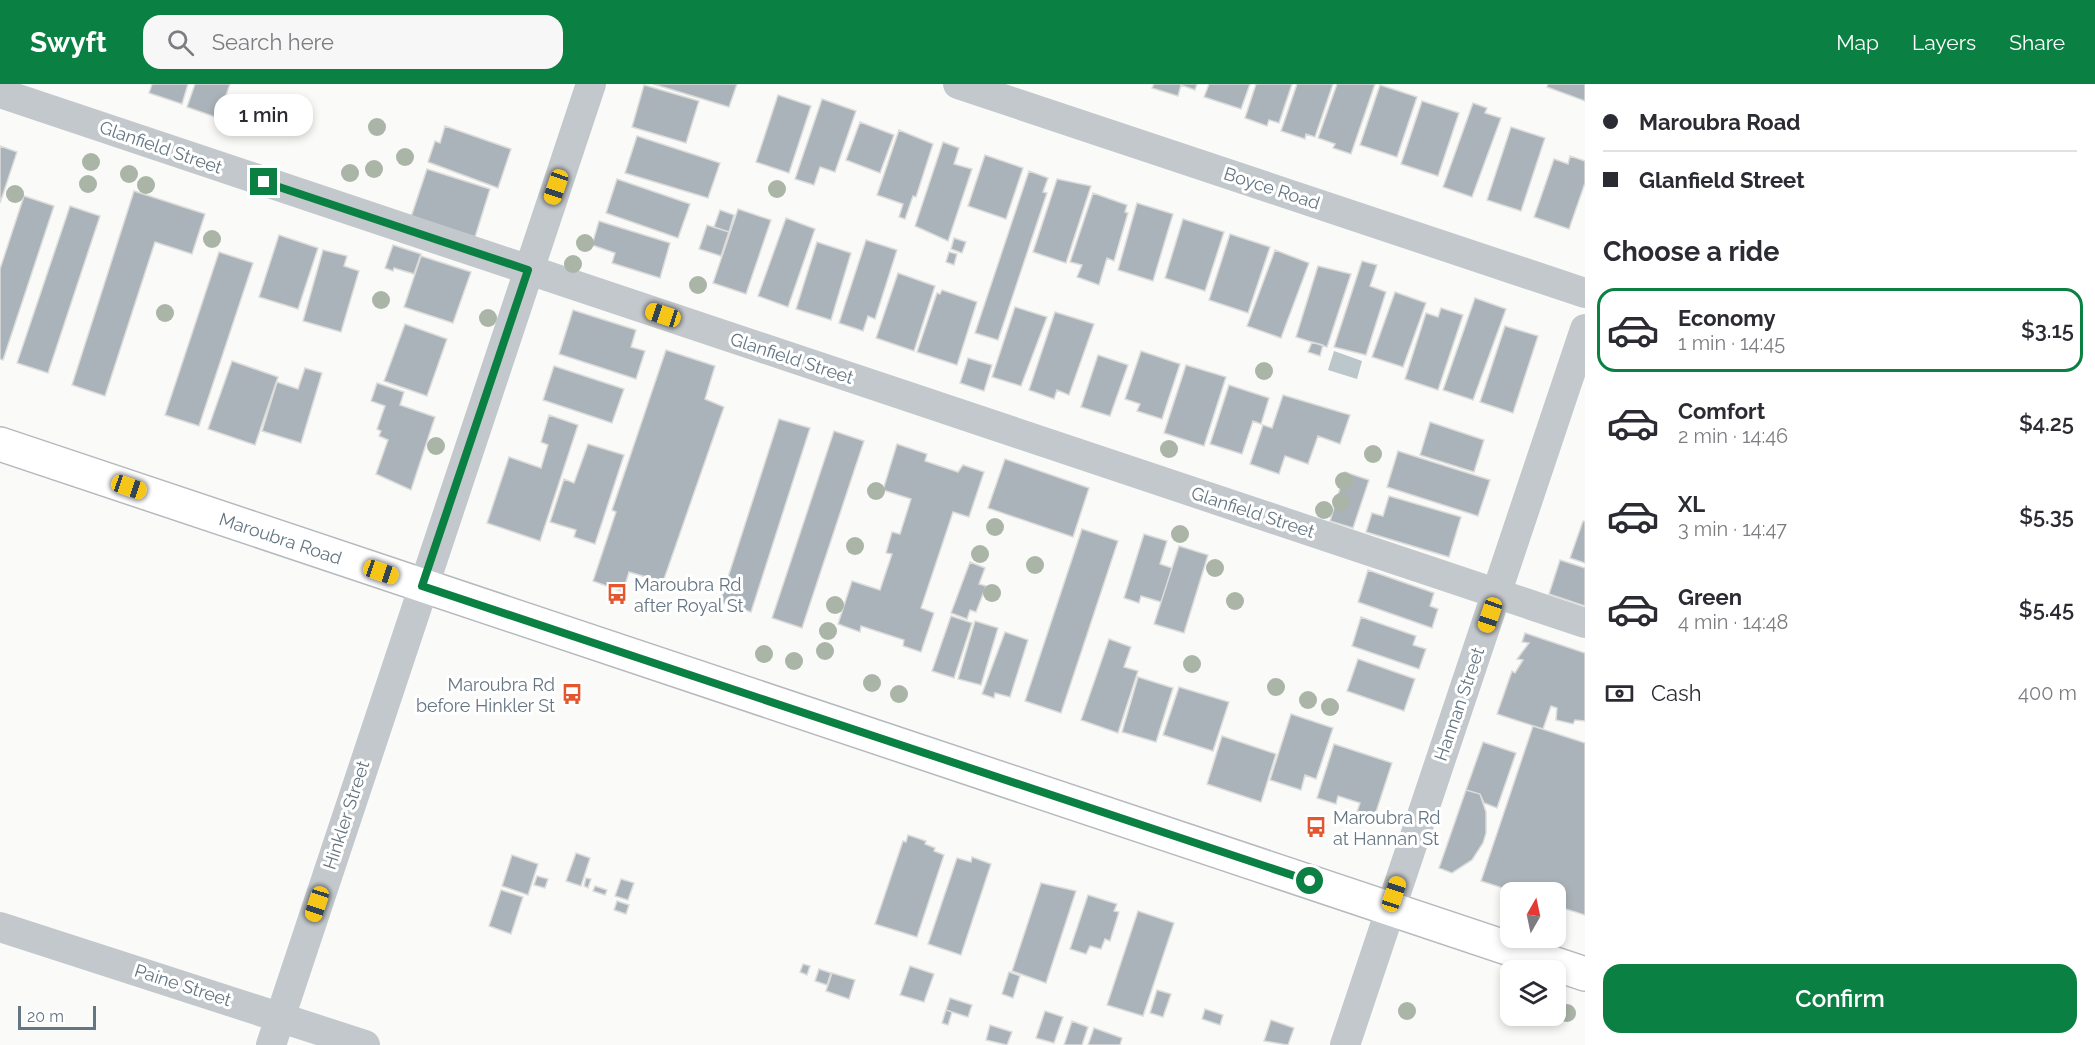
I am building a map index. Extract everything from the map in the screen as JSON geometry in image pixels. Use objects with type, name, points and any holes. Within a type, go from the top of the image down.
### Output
[{"type":"main road","name":"Maroubra Road","points":[[0,444],[1585,974]]},
{"type":"street","name":"Hinkler Street","points":[[271,1045],[591,84]]},
{"type":"street","name":"Boyce Road","points":[[958,84],[1585,293]]},
{"type":"street","name":"Glanfield Street","points":[[0,93],[1585,623]]},
{"type":"street","name":"Hannan Street","points":[[1345,1045],[1585,329]]},
{"type":"street","name":"Paine Street","points":[[0,927],[365,1045]]},
{"type":"shaded area","points":[[1334,351],[1362,361],[1357,379],[1328,370]]},
{"type":"building","points":[[152,84],[188,84],[182,104],[149,93]]},
{"type":"building","points":[[195,84],[230,84],[218,118],[187,107]]},
{"type":"building","points":[[653,84],[737,84],[729,107]]},
{"type":"building","points":[[1154,84],[1197,84],[1195,90],[1181,85],[1178,96],[1152,88]]},
{"type":"building","points":[[1209,84],[1250,84],[1241,109],[1204,97]]},
{"type":"building","points":[[1256,84],[1292,84],[1279,123],[1269,120],[1267,126],[1245,118]]},
{"type":"building","points":[[1297,84],[1333,84],[1315,137],[1306,134],[1305,139],[1281,131]]},
{"type":"building","points":[[1337,84],[1375,84],[1351,154],[1333,148],[1335,144],[1318,138]]},
{"type":"building","points":[[1548,84],[1585,84],[1585,101],[1547,87]]},
{"type":"building","points":[[644,85],[699,101],[686,143],[632,127]]},
{"type":"building","points":[[1380,85],[1417,97],[1397,157],[1360,145]]},
{"type":"building","points":[[778,95],[811,106],[789,173],[756,162]]},
{"type":"building","points":[[822,99],[856,111],[835,172],[820,167],[814,185],[795,179]]},
{"type":"building","points":[[1422,101],[1459,113],[1438,176],[1401,164]]},
{"type":"building","points":[[1473,103],[1487,108],[1485,113],[1501,118],[1472,197],[1443,187]]},
{"type":"building","points":[[860,122],[894,135],[880,173],[846,160]]},
{"type":"building","points":[[445,126],[511,149],[498,188],[428,162],[435,141],[440,143]]},
{"type":"building","points":[[1511,127],[1545,138],[1521,211],[1487,200]]},
{"type":"building","points":[[899,130],[933,144],[916,197],[913,196],[905,219],[899,217],[903,204],[877,195]]},
{"type":"building","points":[[637,136],[720,163],[708,198],[625,173]]},
{"type":"building","points":[[943,142],[959,148],[954,164],[972,169],[948,241],[915,226]]},
{"type":"building","points":[[0,146],[17,152],[0,203]]},
{"type":"building","points":[[985,155],[1023,168],[1006,219],[968,206]]},
{"type":"building","points":[[1570,156],[1585,161],[1585,183],[1569,229],[1534,217],[1554,159],[1568,164]]},
{"type":"building","points":[[427,169],[490,189],[475,237],[411,217]]},
{"type":"building","points":[[1029,171],[1048,178],[1043,192],[1047,193],[998,340],[975,333]]},
{"type":"building","points":[[617,179],[690,204],[678,238],[606,213]]},
{"type":"building","points":[[1057,179],[1091,186],[1066,263],[1033,252]]},
{"type":"building","points":[[134,191],[205,214],[192,254],[155,242],[105,396],[72,385]]},
{"type":"building","points":[[1093,193],[1127,205],[1125,212],[1128,213],[1114,261],[1107,258],[1099,285],[1077,277],[1082,265],[1070,262]]},
{"type":"building","points":[[24,196],[54,206],[3,360],[0,359],[0,269]]},
{"type":"building","points":[[1137,203],[1173,214],[1153,281],[1118,270]]},
{"type":"building","points":[[70,206],[100,216],[48,373],[17,363]]},
{"type":"building","points":[[738,209],[771,220],[746,294],[713,283]]},
{"type":"building","points":[[720,210],[734,215],[729,232],[714,227]]},
{"type":"building","points":[[786,218],[815,229],[788,307],[758,296]]},
{"type":"building","points":[[1183,219],[1224,232],[1205,291],[1165,278]]},
{"type":"building","points":[[599,221],[670,243],[660,278],[612,263],[615,253],[592,245]]},
{"type":"building","points":[[707,225],[729,232],[721,256],[699,249]]},
{"type":"building","points":[[1230,234],[1270,247],[1248,313],[1209,300]]},
{"type":"building","points":[[279,235],[318,248],[298,309],[259,297]]},
{"type":"building","points":[[954,238],[966,242],[962,253],[951,249]]},
{"type":"building","points":[[866,240],[897,250],[875,319],[868,316],[863,331],[839,323]]},
{"type":"building","points":[[817,242],[851,253],[831,320],[796,309]]},
{"type":"building","points":[[393,245],[421,254],[414,274],[394,268],[393,271],[385,268]]},
{"type":"building","points":[[323,250],[347,256],[344,266],[359,271],[341,332],[303,321]]},
{"type":"building","points":[[1275,250],[1309,263],[1281,338],[1247,326]]},
{"type":"building","points":[[219,252],[253,263],[199,426],[165,415]]},
{"type":"building","points":[[949,252],[957,254],[954,265],[946,262]]},
{"type":"building","points":[[421,256],[471,272],[453,323],[404,307]]},
{"type":"building","points":[[1362,261],[1377,265],[1370,286],[1386,292],[1366,355],[1334,347]]},
{"type":"building","points":[[1318,266],[1351,274],[1327,347],[1296,337]]},
{"type":"building","points":[[898,273],[935,286],[914,351],[876,338]]},
{"type":"building","points":[[942,290],[977,302],[957,365],[917,352],[937,293],[940,294]]},
{"type":"building","points":[[1395,292],[1426,303],[1403,367],[1372,357]]},
{"type":"building","points":[[1475,298],[1506,309],[1473,400],[1443,390]]},
{"type":"building","points":[[1015,307],[1047,317],[1021,386],[992,377]]},
{"type":"building","points":[[1441,308],[1463,315],[1438,390],[1405,379],[1426,313],[1438,317]]},
{"type":"building","points":[[573,310],[636,330],[631,347],[645,351],[636,379],[559,354]]},
{"type":"building","points":[[1055,312],[1094,324],[1069,395],[1057,390],[1054,399],[1029,390]]},
{"type":"building","points":[[405,324],[447,339],[427,396],[384,381]]},
{"type":"building","points":[[1505,326],[1538,336],[1513,413],[1480,402]]},
{"type":"building","points":[[1312,342],[1323,345],[1320,356],[1308,352]]},
{"type":"building","points":[[666,350],[715,366],[705,399],[724,407],[663,582],[629,572],[623,592],[593,581],[616,512],[612,510]]},
{"type":"building","points":[[1141,351],[1180,364],[1162,419],[1137,411],[1140,404],[1125,399]]},
{"type":"building","points":[[1098,355],[1128,365],[1110,416],[1081,407]]},
{"type":"building","points":[[968,358],[992,365],[984,391],[960,383]]},
{"type":"building","points":[[232,361],[278,377],[255,445],[208,429]]},
{"type":"building","points":[[1186,365],[1226,377],[1204,446],[1164,433]]},
{"type":"building","points":[[554,366],[624,389],[612,423],[543,400]]},
{"type":"building","points":[[305,368],[322,373],[301,443],[262,431],[277,382],[298,389]]},
{"type":"building","points":[[377,383],[404,392],[400,405],[435,417],[411,490],[376,474],[388,440],[379,436],[381,431],[377,429],[385,406],[371,401]]},
{"type":"building","points":[[1229,385],[1269,398],[1261,424],[1253,421],[1242,454],[1210,444]]},
{"type":"building","points":[[1283,395],[1350,415],[1340,444],[1318,436],[1308,464],[1285,456],[1279,474],[1250,464],[1263,425],[1272,428]]},
{"type":"building","points":[[549,415],[578,425],[540,541],[487,523],[509,457],[541,468],[548,445],[541,442]]},
{"type":"building","points":[[779,419],[810,428],[751,612],[720,602]]},
{"type":"building","points":[[1430,422],[1484,440],[1474,472],[1420,455]]},
{"type":"building","points":[[834,431],[864,441],[802,628],[772,618]]},
{"type":"building","points":[[588,444],[624,455],[595,544],[574,537],[576,530],[550,522],[564,479],[574,483]]},
{"type":"building","points":[[897,444],[927,454],[925,461],[958,472],[963,465],[984,472],[969,517],[953,512],[921,608],[934,613],[921,652],[903,646],[904,640],[861,626],[860,632],[838,624],[852,581],[880,590],[892,554],[886,553],[892,532],[900,534],[911,499],[883,490]]},
{"type":"building","points":[[1398,451],[1490,480],[1478,516],[1387,487]]},
{"type":"building","points":[[1005,459],[1089,488],[1073,537],[988,508]]},
{"type":"building","points":[[1345,472],[1369,480],[1353,528],[1330,521]]},
{"type":"building","points":[[1389,496],[1461,517],[1449,557],[1366,532],[1372,513],[1383,516]]},
{"type":"building","points":[[1583,521],[1585,522],[1585,563],[1570,558]]},
{"type":"building","points":[[1082,529],[1118,541],[1061,713],[1025,701]]},
{"type":"building","points":[[1144,534],[1167,541],[1160,564],[1172,568],[1161,602],[1141,596],[1139,603],[1124,598]]},
{"type":"building","points":[[1179,546],[1208,555],[1184,633],[1154,624]]},
{"type":"building","points":[[1560,560],[1585,568],[1585,606],[1549,594]]},
{"type":"building","points":[[970,562],[985,568],[979,584],[986,586],[976,612],[970,610],[967,619],[951,613]]},
{"type":"building","points":[[1368,570],[1434,593],[1430,606],[1438,609],[1432,628],[1358,602]]},
{"type":"building","points":[[951,616],[972,623],[954,678],[932,671]]},
{"type":"building","points":[[1361,617],[1416,636],[1413,645],[1426,649],[1419,669],[1352,646]]},
{"type":"building","points":[[975,621],[998,628],[981,685],[958,679]]},
{"type":"building","points":[[1005,632],[1028,640],[1010,697],[995,693],[994,698],[982,694]]},
{"type":"building","points":[[1525,633],[1585,653],[1585,721],[1575,720],[1573,724],[1556,720],[1557,708],[1551,706],[1543,729],[1497,714],[1512,671],[1515,673],[1523,660],[1517,659],[1529,643],[1522,642]]},
{"type":"building","points":[[1109,639],[1131,647],[1124,667],[1138,671],[1118,733],[1081,720]]},
{"type":"building","points":[[1358,659],[1415,679],[1404,711],[1347,691]]},
{"type":"building","points":[[1138,677],[1173,688],[1156,742],[1122,732]]},
{"type":"building","points":[[1179,687],[1229,702],[1213,751],[1163,735]]},
{"type":"building","points":[[1291,714],[1333,728],[1316,779],[1305,775],[1301,790],[1270,780]]},
{"type":"building","points":[[1533,726],[1585,743],[1585,915],[1566,909],[1566,882],[1500,882],[1500,887],[1481,881]]},
{"type":"building","points":[[1222,736],[1276,754],[1261,802],[1207,784]]},
{"type":"building","points":[[1483,742],[1516,753],[1497,808],[1484,803],[1480,794],[1466,790]]},
{"type":"building","points":[[1334,744],[1392,763],[1374,818],[1357,812],[1360,803],[1338,796],[1336,804],[1317,798]]},
{"type":"building","points":[[1466,790],[1480,794],[1486,812],[1486,833],[1483,843],[1472,860],[1452,873],[1439,868]]},
{"type":"building","points":[[908,835],[926,841],[925,844],[935,848],[934,851],[944,855],[917,937],[875,924],[903,841],[906,842]]},
{"type":"building","points":[[576,853],[590,858],[581,886],[566,881]]},
{"type":"building","points":[[512,855],[538,864],[528,895],[502,886]]},
{"type":"building","points":[[972,857],[991,864],[961,955],[928,944],[957,858],[971,862]]},
{"type":"building","points":[[537,876],[548,879],[545,888],[534,885]]},
{"type":"building","points":[[586,878],[591,879],[588,888],[584,886]]},
{"type":"building","points":[[621,879],[634,883],[628,900],[615,896]]},
{"type":"building","points":[[1041,883],[1076,891],[1046,983],[1012,971]]},
{"type":"building","points":[[595,886],[607,890],[605,895],[593,891]]},
{"type":"building","points":[[501,890],[523,897],[511,934],[489,926]]},
{"type":"building","points":[[1088,895],[1117,904],[1114,911],[1119,912],[1110,941],[1105,939],[1101,949],[1090,946],[1086,954],[1070,949]]},
{"type":"building","points":[[617,901],[629,905],[626,914],[614,910]]},
{"type":"building","points":[[1138,911],[1174,923],[1143,1016],[1107,1005]]},
{"type":"building","points":[[803,964],[810,966],[807,975],[800,972]]},
{"type":"building","points":[[910,966],[934,974],[924,1002],[900,995]]},
{"type":"building","points":[[819,969],[831,973],[827,985],[815,981]]},
{"type":"building","points":[[1009,972],[1020,976],[1013,998],[1002,994]]},
{"type":"building","points":[[832,973],[855,980],[849,999],[826,991]]},
{"type":"building","points":[[1157,990],[1171,994],[1163,1017],[1150,1013]]},
{"type":"building","points":[[950,998],[972,1005],[968,1017],[946,1010]]},
{"type":"building","points":[[1205,1009],[1223,1015],[1220,1025],[1202,1019]]},
{"type":"building","points":[[946,1010],[952,1012],[948,1025],[942,1023]]},
{"type":"building","points":[[1045,1011],[1063,1017],[1054,1043],[1036,1038]]},
{"type":"building","points":[[1271,1020],[1294,1028],[1288,1045],[1264,1041]]},
{"type":"building","points":[[1072,1021],[1088,1027],[1082,1045],[1064,1045]]},
{"type":"building","points":[[990,1025],[1012,1032],[1007,1045],[986,1040]]},
{"type":"building","points":[[1094,1028],[1122,1038],[1120,1045],[1088,1045]]},
{"type":"place","name":"Maroubra Rd after Royal St","points":[[617,594]]},
{"type":"place","name":"Maroubra Rd before Hinkler St","points":[[572,694]]},
{"type":"place","name":"Maroubra Rd at Hannan St","points":[[1316,827]]},
{"type":"route","points":[[264,182],[528,270],[422,586],[1310,881]]}]
